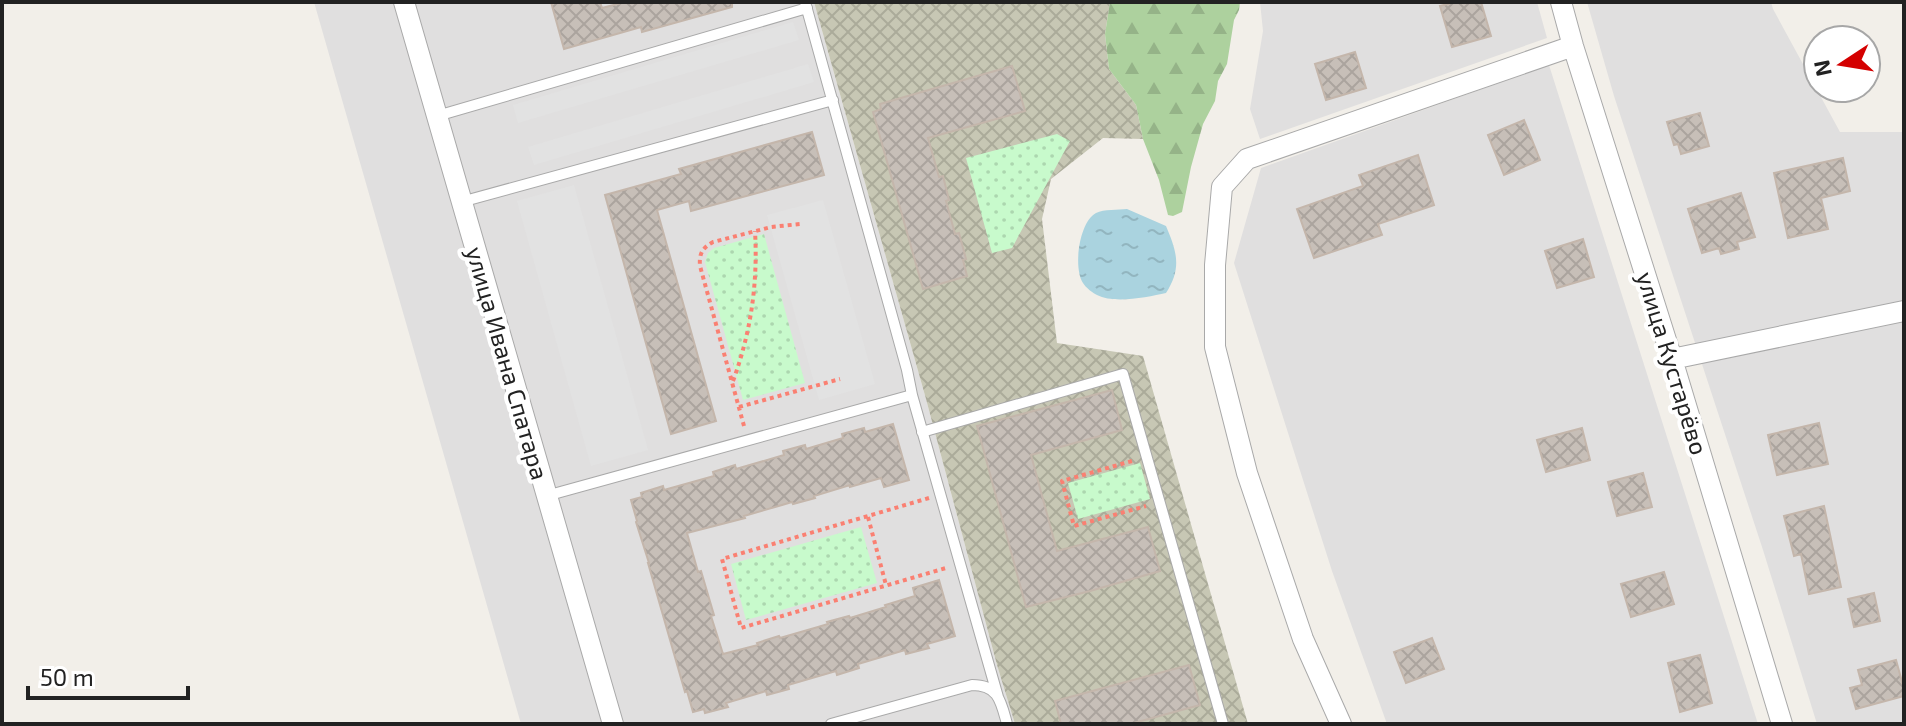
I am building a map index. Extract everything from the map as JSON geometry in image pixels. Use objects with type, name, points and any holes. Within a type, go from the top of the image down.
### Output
[{"type":"street","name":"улица Ивана Спатара","points":[[404,2],[613,724]]},
{"type":"street","name":"улица Кустарёво","points":[[1561,2],[1782,724]]},
{"type":"street","points":[[1341,724],[1303,639],[1247,473],[1215,347],[1215,265],[1222,187],[1247,159],[1573,46]]},
{"type":"street","points":[[1672,359],[1904,311]]},
{"type":"lane","points":[[437,116],[806,5],[922,432],[1007,724]]},
{"type":"lane","points":[[461,202],[833,100]]},
{"type":"lane","points":[[922,432],[1123,374],[1223,724]]},
{"type":"lane","points":[[546,496],[912,395]]},
{"type":"lane","points":[[831,724],[972,685],[982,685],[998,697]]},
{"type":"path","points":[[748,440],[699,258],[706,246],[713,242],[800,224]]},
{"type":"path","points":[[732,383],[745,347],[753,308],[755,231]]},
{"type":"path","points":[[739,407],[840,379]]},
{"type":"path","points":[[1147,457],[1062,481],[1074,526],[1160,502]]},
{"type":"path","points":[[941,495],[722,559],[741,628],[960,564]]},
{"type":"path","points":[[868,517],[886,585]]},
{"type":"shaded area","points":[[314,2],[814,2],[1015,724],[521,724]]},
{"type":"shaded area","points":[[814,2],[1110,2],[1105,34],[1109,69],[1136,105],[1143,139],[1103,138],[1051,179],[1042,219],[1057,343],[1143,356],[1248,724],[1015,724]]},
{"type":"shaded area","points":[[1260,2],[1537,2],[1547,38],[1260,139],[1250,109],[1263,31]]},
{"type":"shaded area","points":[[1587,2],[1771,2],[1802,62],[1802,104],[1825,104],[1840,132],[1904,132],[1904,724],[1817,724],[1614,96]]},
{"type":"shaded area","points":[[793,22],[799,40],[518,123],[513,105]]},
{"type":"shaded area","points":[[808,64],[814,82],[534,165],[528,147]]},
{"type":"shaded area","points":[[1549,65],[1758,724],[1387,724],[1332,571],[1234,263],[1261,168]]},
{"type":"shaded area","points":[[574,185],[648,450],[591,466],[517,201]]},
{"type":"shaded area","points":[[823,200],[875,384],[819,400],[767,215]]},
{"type":"green space","points":[[1110,2],[1240,2],[1227,64],[1218,81],[1215,101],[1203,124],[1182,212],[1173,216],[1168,215],[1143,139],[1136,105],[1109,69],[1105,34]]},
{"type":"green space","points":[[1057,134],[1070,141],[1012,248],[992,253],[966,158]]},
{"type":"green space","points":[[764,234],[805,383],[743,400],[705,262],[714,248]]},
{"type":"green space","points":[[1140,463],[1150,499],[1078,519],[1068,483]]},
{"type":"green space","points":[[861,527],[877,583],[746,620],[731,564]]},
{"type":"water","points":[[1127,209],[1166,226],[1173,244],[1176,268],[1166,293],[1112,299],[1096,294],[1083,283],[1078,257],[1085,226],[1096,213]]},
{"type":"building","points":[[551,2],[600,2],[602,8],[625,2],[732,2],[732,7],[642,32],[641,27],[564,49]]},
{"type":"building","points":[[1455,2],[1481,2],[1491,36],[1452,47],[1440,6]]},
{"type":"building","points":[[1355,52],[1366,88],[1326,100],[1315,64]]},
{"type":"building","points":[[1012,66],[1025,111],[928,138],[939,177],[943,176],[955,234],[959,233],[966,259],[963,260],[967,276],[923,289],[873,112],[881,109],[880,104]]},
{"type":"building","points":[[1700,113],[1709,146],[1681,154],[1678,144],[1674,145],[1667,122]]},
{"type":"building","points":[[1524,120],[1540,160],[1504,175],[1488,135]]},
{"type":"building","points":[[812,132],[824,175],[691,211],[689,201],[657,210],[716,421],[671,434],[605,195],[681,174],[679,169]]},
{"type":"building","points":[[1418,155],[1434,205],[1378,224],[1382,235],[1314,258],[1297,209],[1363,186],[1359,175]]},
{"type":"building","points":[[1843,158],[1850,191],[1821,198],[1828,229],[1788,238],[1774,173]]},
{"type":"building","points":[[1741,193],[1755,237],[1737,242],[1739,249],[1721,254],[1719,248],[1702,253],[1688,209]]},
{"type":"building","points":[[1583,239],[1594,277],[1557,288],[1545,251]]},
{"type":"building","points":[[1112,390],[1122,430],[1031,455],[1057,551],[1148,527],[1160,571],[1026,607],[977,426]]},
{"type":"building","points":[[1819,423],[1828,464],[1777,475],[1768,435]]},
{"type":"building","points":[[893,424],[909,480],[884,487],[881,478],[850,485],[815,498],[687,533],[698,572],[701,571],[723,654],[886,607],[915,596],[913,588],[939,580],[955,636],[927,644],[929,648],[906,654],[905,650],[858,664],[859,668],[837,675],[836,671],[788,685],[789,689],[767,695],[766,691],[726,703],[728,707],[705,713],[704,709],[693,712],[631,500],[642,497],[641,493],[663,486],[664,490],[714,476],[713,472],[735,465],[736,469],[784,455],[783,451],[805,445],[806,449],[843,438],[842,434],[864,428],[865,432]]},
{"type":"building","points":[[1582,428],[1590,460],[1546,472],[1537,440]]},
{"type":"building","points":[[1643,473],[1652,507],[1617,516],[1608,482]]},
{"type":"building","points":[[1824,506],[1841,587],[1809,594],[1801,554],[1794,556],[1784,516]]},
{"type":"building","points":[[1664,572],[1674,604],[1631,617],[1621,584]]},
{"type":"building","points":[[1874,593],[1880,621],[1854,627],[1848,599]]},
{"type":"building","points":[[1432,638],[1444,669],[1406,683],[1394,652]]},
{"type":"building","points":[[1700,655],[1712,703],[1680,712],[1668,663]]},
{"type":"building","points":[[1896,660],[1904,696],[1856,709],[1850,688],[1862,685],[1858,670]]},
{"type":"building","points":[[1189,665],[1200,705],[1130,724],[1061,724],[1055,701]]}]
